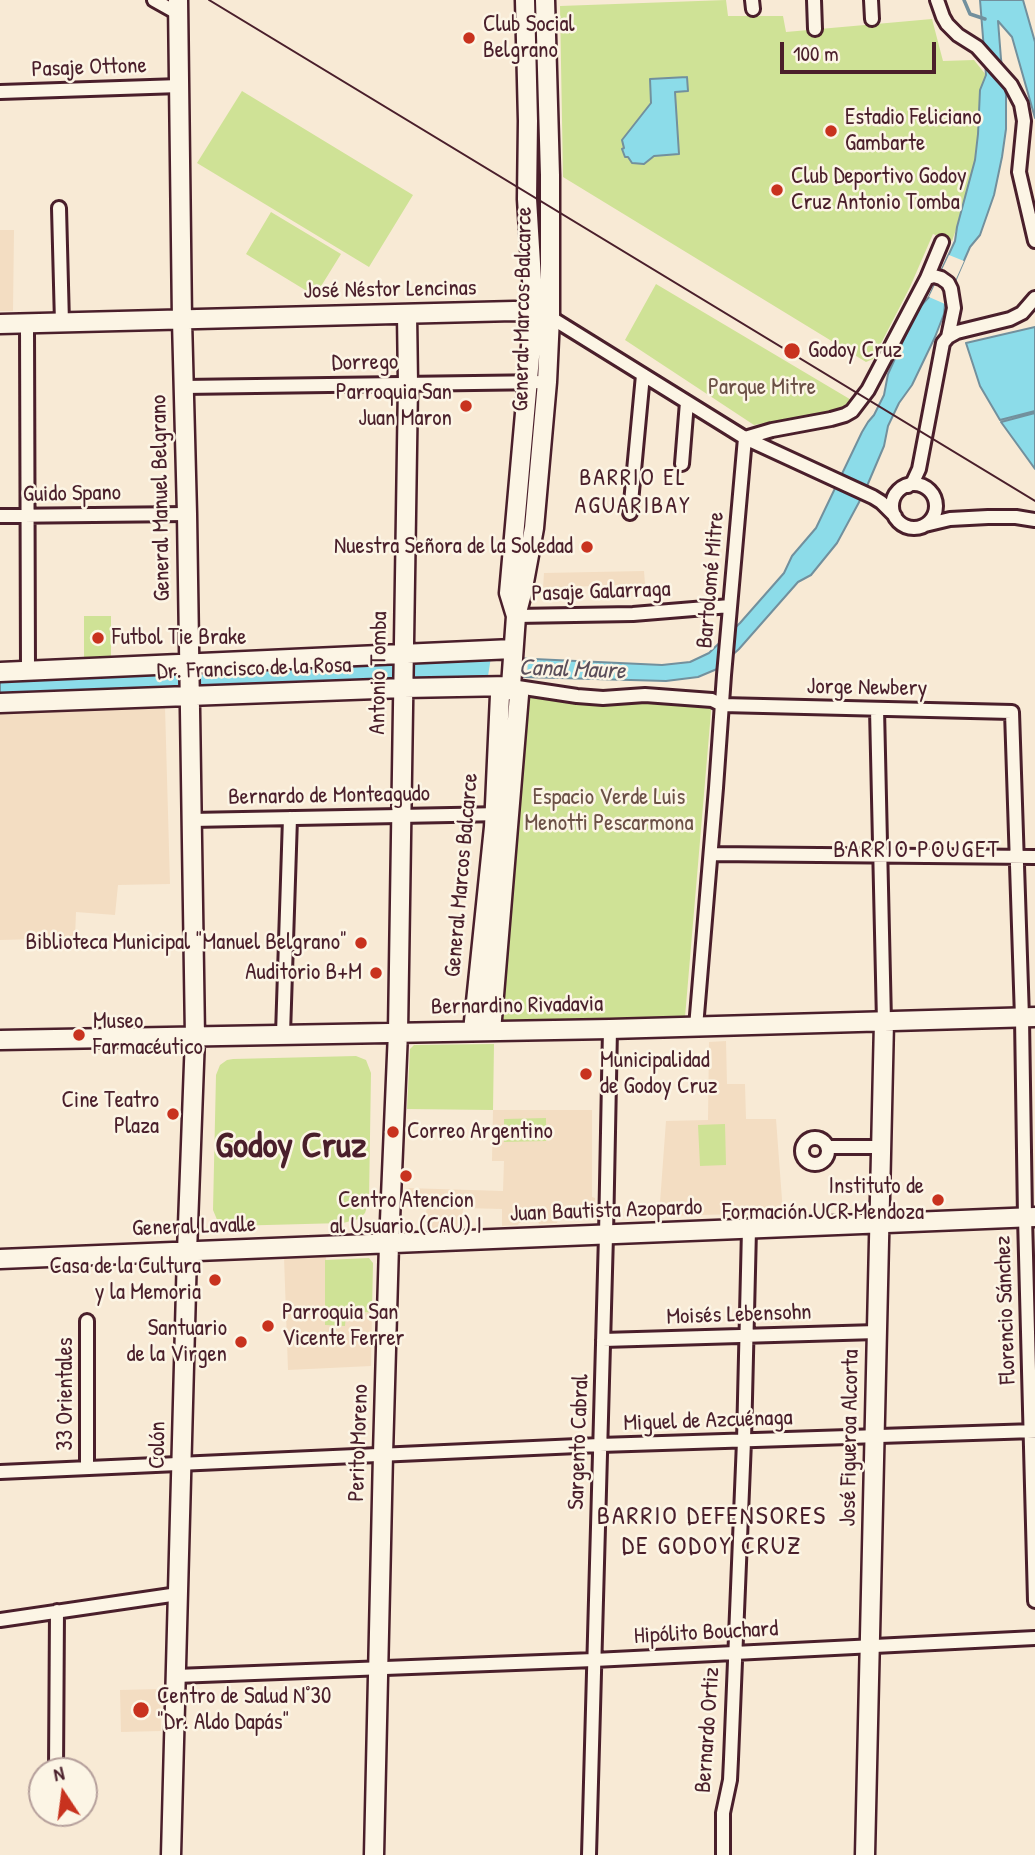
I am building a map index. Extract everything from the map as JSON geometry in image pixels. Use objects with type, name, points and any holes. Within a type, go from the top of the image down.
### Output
[{"type":"street","points":[[155,0],[179,7]]},
{"type":"street","name":"General Marcos Balcarce","points":[[473,1031],[519,695],[512,667],[516,616],[534,528],[547,382],[542,314],[527,199],[525,0]]},
{"type":"street","name":"General Marcos Balcarce","points":[[516,616],[509,593],[528,382],[542,314],[550,184],[545,0]]},
{"type":"street","points":[[814,0],[815,29]]},
{"type":"street","points":[[871,0],[872,19]]},
{"type":"street","points":[[937,0],[943,17],[953,30],[971,41],[985,55],[1017,95],[1024,121],[1019,172],[1035,241]]},
{"type":"street","name":"General Manuel Belgrano","points":[[179,7],[195,1037]]},
{"type":"street","name":"Pasaje Ottone","points":[[0,92],[180,86]]},
{"type":"street","points":[[60,208],[62,323]]},
{"type":"street","points":[[745,438],[831,419],[852,411],[865,395],[933,277],[942,242]]},
{"type":"street","points":[[933,277],[948,283],[951,289],[954,309],[948,337]]},
{"type":"street","points":[[895,516],[892,504],[916,477],[919,469],[943,343],[957,332],[1010,319],[1022,313],[1035,298]]},
{"type":"street","name":"José Néstor Lencinas","points":[[0,324],[407,314],[542,314]]},
{"type":"street","name":"Antonio Tomba","points":[[398,1032],[407,314]]},
{"type":"street","points":[[542,314],[745,438],[881,502],[902,525],[919,527],[936,521],[962,518],[1006,517],[1035,520]]},
{"type":"street","points":[[27,324],[28,671]]},
{"type":"street","points":[[630,513],[643,375]]},
{"type":"street","name":"Dorrego","points":[[183,387],[547,382]]},
{"type":"street","points":[[682,464],[687,402]]},
{"type":"street","name":"Bartolomé Mitre","points":[[696,1027],[745,438]]},
{"type":"street","points":[[919,469],[935,511],[925,525]]},
{"type":"street","points":[[868,495],[891,495],[903,489],[920,486],[941,509],[962,518]]},
{"type":"street","name":"Guido Spano","points":[[0,516],[187,514]]},
{"type":"street","name":"Pasaje Galarraga","points":[[516,616],[633,614],[730,606]]},
{"type":"street","points":[[0,672],[189,679],[512,667]]},
{"type":"street","name":"Dr. Francisco de la Rosa","points":[[0,704],[189,679],[512,667]]},
{"type":"street","name":"Jorge Newbery","points":[[512,667],[592,698],[645,695],[712,700],[722,705],[1012,712]]},
{"type":"street","points":[[877,709],[884,1022]]},
{"type":"street","name":"Florencio Sánchez","points":[[1012,712],[1016,856],[1028,1017],[1035,1601]]},
{"type":"street","name":"General Marcos Balcarce","points":[[491,1031],[502,814]]},
{"type":"street","name":"Bernardo de Monteagudo","points":[[191,820],[502,814]]},
{"type":"street","points":[[283,1034],[290,818]]},
{"type":"street","points":[[710,854],[1035,857]]},
{"type":"street","name":"Bernardino Rivadavia","points":[[0,1040],[610,1029],[1028,1017]]},
{"type":"street","name":"José Figueroa Alcorta","points":[[865,1855],[884,1022]]},
{"type":"street","name":"Sargento Cabral","points":[[589,1855],[610,1029]]},
{"type":"street","name":"Perito Moreno","points":[[374,1855],[389,1244],[398,1032]]},
{"type":"street","name":"Colón","points":[[171,1855],[195,1037]]},
{"type":"street","points":[[828,1147],[882,1147]]},
{"type":"street","name":"Juan Bautista Azopardo","points":[[389,1244],[1030,1217]]},
{"type":"street","name":"Bernardo Ortiz","points":[[723,1855],[723,1813],[731,1769],[744,1441],[748,1229]]},
{"type":"street","name":"General Lavalle","points":[[0,1259],[389,1244]]},
{"type":"street","name":"33 Orientales","points":[[87,1321],[87,1468]]},
{"type":"street","name":"Moisés Lebensohn","points":[[603,1340],[877,1332]]},
{"type":"street","name":"Miguel de Azcuénaga","points":[[0,1472],[600,1445],[1033,1431]]},
{"type":"street","points":[[0,1620],[178,1594]]},
{"type":"street","points":[[56,1757],[57,1611]]},
{"type":"street","name":"Hipólito Bouchard","points":[[176,1676],[594,1660],[1035,1638]]},
{"type":"shaded area","points":[[0,230],[14,230],[13,311],[0,311]]},
{"type":"shaded area","points":[[644,571],[645,584],[543,588],[544,573]]},
{"type":"shaded area","points":[[165,707],[170,884],[118,885],[115,915],[76,912],[75,938],[0,940],[0,712]]},
{"type":"shaded area","points":[[726,1041],[727,1084],[745,1084],[746,1119],[776,1119],[783,1213],[659,1216],[666,1121],[708,1120],[709,1042]]},
{"type":"shaded area","points":[[493,1110],[592,1110],[592,1197],[595,1198],[596,1220],[558,1220],[557,1223],[539,1224],[538,1221],[502,1226],[502,1209],[463,1208],[462,1228],[425,1229],[427,1201],[406,1200],[406,1188],[503,1191],[504,1161],[492,1161]]},
{"type":"shaded area","points":[[326,1255],[325,1325],[345,1313],[372,1312],[371,1366],[288,1370],[284,1257]]},
{"type":"shaded area","name":"Centro de Salud N°30 \"Dr. Aldo Dapás\"","points":[[160,1689],[161,1731],[121,1732],[120,1690]]},
{"type":"green space","points":[[528,0],[538,0],[544,297],[539,297]]},
{"type":"green space","name":"Club Deportivo Godoy Cruz Antonio Tomba","points":[[726,0],[728,16],[783,16],[786,32],[932,19],[943,61],[974,60],[986,75],[980,90],[975,160],[952,241],[933,234],[910,287],[873,359],[866,362],[563,177],[560,6]]},
{"type":"green space","points":[[242,91],[413,195],[369,267],[197,163]]},
{"type":"green space","points":[[271,212],[341,254],[315,296],[246,254]]},
{"type":"green space","name":"Parque Mitre","points":[[656,284],[853,401],[842,410],[754,425],[625,340]]},
{"type":"green space","name":"Futbol Tie Brake","points":[[84,616],[111,616],[111,661],[84,660]]},
{"type":"green space","name":"Espacio Verde Luis Menotti Pescarmona","points":[[526,687],[712,700],[685,1017],[498,1023]]},
{"type":"green space","points":[[494,1044],[493,1110],[407,1109],[410,1049],[414,1045]]},
{"type":"green space","points":[[356,1056],[366,1060],[371,1073],[369,1200],[365,1213],[359,1219],[343,1223],[229,1226],[218,1222],[213,1210],[216,1075],[220,1065],[233,1059]]},
{"type":"green space","points":[[546,1118],[546,1141],[504,1142],[504,1119]]},
{"type":"green space","points":[[725,1124],[726,1165],[700,1166],[698,1125]]},
{"type":"green space","points":[[369,1258],[373,1263],[372,1312],[346,1313],[345,1326],[325,1325],[325,1260]]},
{"type":"water","name":"Canal Maure","points":[[980,0],[1023,0],[1035,42],[1035,118],[1012,37],[998,21],[1006,95],[1006,129],[994,195],[980,235],[970,247],[945,304],[935,337],[888,426],[884,446],[864,493],[837,543],[811,575],[798,582],[739,649],[717,669],[698,677],[666,681],[488,676],[0,694],[0,677],[491,657],[662,665],[690,662],[709,653],[784,573],[792,556],[816,528],[862,432],[884,395],[888,374],[917,310],[929,297],[955,241],[975,160],[980,90],[986,75]]},
{"type":"water","points":[[687,77],[688,91],[675,92],[679,154],[654,156],[644,164],[632,163],[625,157],[622,140],[651,103],[650,79]]},
{"type":"water","points":[[1035,327],[1035,411],[1000,420],[980,386],[966,343]]},
{"type":"water","points":[[1035,413],[1035,469],[1001,422]]},
{"type":"pier","points":[[949,255],[964,261],[945,304],[929,297]]},
{"type":"pier","points":[[491,657],[528,659],[527,676],[488,676]]},
{"type":"waterway","points":[[964,0],[970,14],[985,19]]},
{"type":"tram line","points":[[209,0],[1035,501]]},
{"type":"place","name":"Club Social Belgrano","points":[[469,38]]},
{"type":"place","name":"Estadio Feliciano Gambarte","points":[[831,131]]},
{"type":"place","name":"Club Deportivo Godoy Cruz Antonio Tomba","points":[[777,190]]},
{"type":"place","name":"Godoy Cruz","points":[[792,351]]},
{"type":"place","name":"Parroquia San Juan Maron","points":[[466,406]]},
{"type":"place","name":"Nuestra Señora de la Soledad","points":[[587,547]]},
{"type":"place","name":"Futbol Tie Brake","points":[[98,638]]},
{"type":"place","name":"Biblioteca Municipal \"Manuel Belgrano\"","points":[[361,943]]},
{"type":"place","name":"Auditorio B+M","points":[[376,973]]},
{"type":"place","name":"Museo Farmacéutico","points":[[79,1035]]},
{"type":"place","name":"Municipalidad de Godoy Cruz","points":[[586,1074]]},
{"type":"place","name":"Cine Teatro Plaza","points":[[173,1114]]},
{"type":"place","name":"Correo Argentino","points":[[393,1132]]},
{"type":"place","name":"Centro Atencion al Usuario (CAU) I","points":[[406,1176]]},
{"type":"place","name":"Instituto de Formación UCR Mendoza","points":[[938,1200]]},
{"type":"place","name":"Casa de la Cultura y la Memoria","points":[[215,1280]]},
{"type":"place","name":"Parroquia San Vicente Ferrer","points":[[268,1326]]},
{"type":"place","name":"Santuario de la Virgen","points":[[241,1342]]},
{"type":"place","name":"Centro de Salud N°30 \"Dr. Aldo Dapás\"","points":[[141,1710]]},
{"type":"district","name":"BARRIO EL AGUARIBAY","points":[[633,493]]},
{"type":"district","name":"BARRIO POUGET","points":[[917,851]]},
{"type":"district","name":"Godoy Cruz","points":[[291,1147]]},
{"type":"district","name":"BARRIO DEFENSORES DE GODOY CRUZ","points":[[712,1532]]}]
